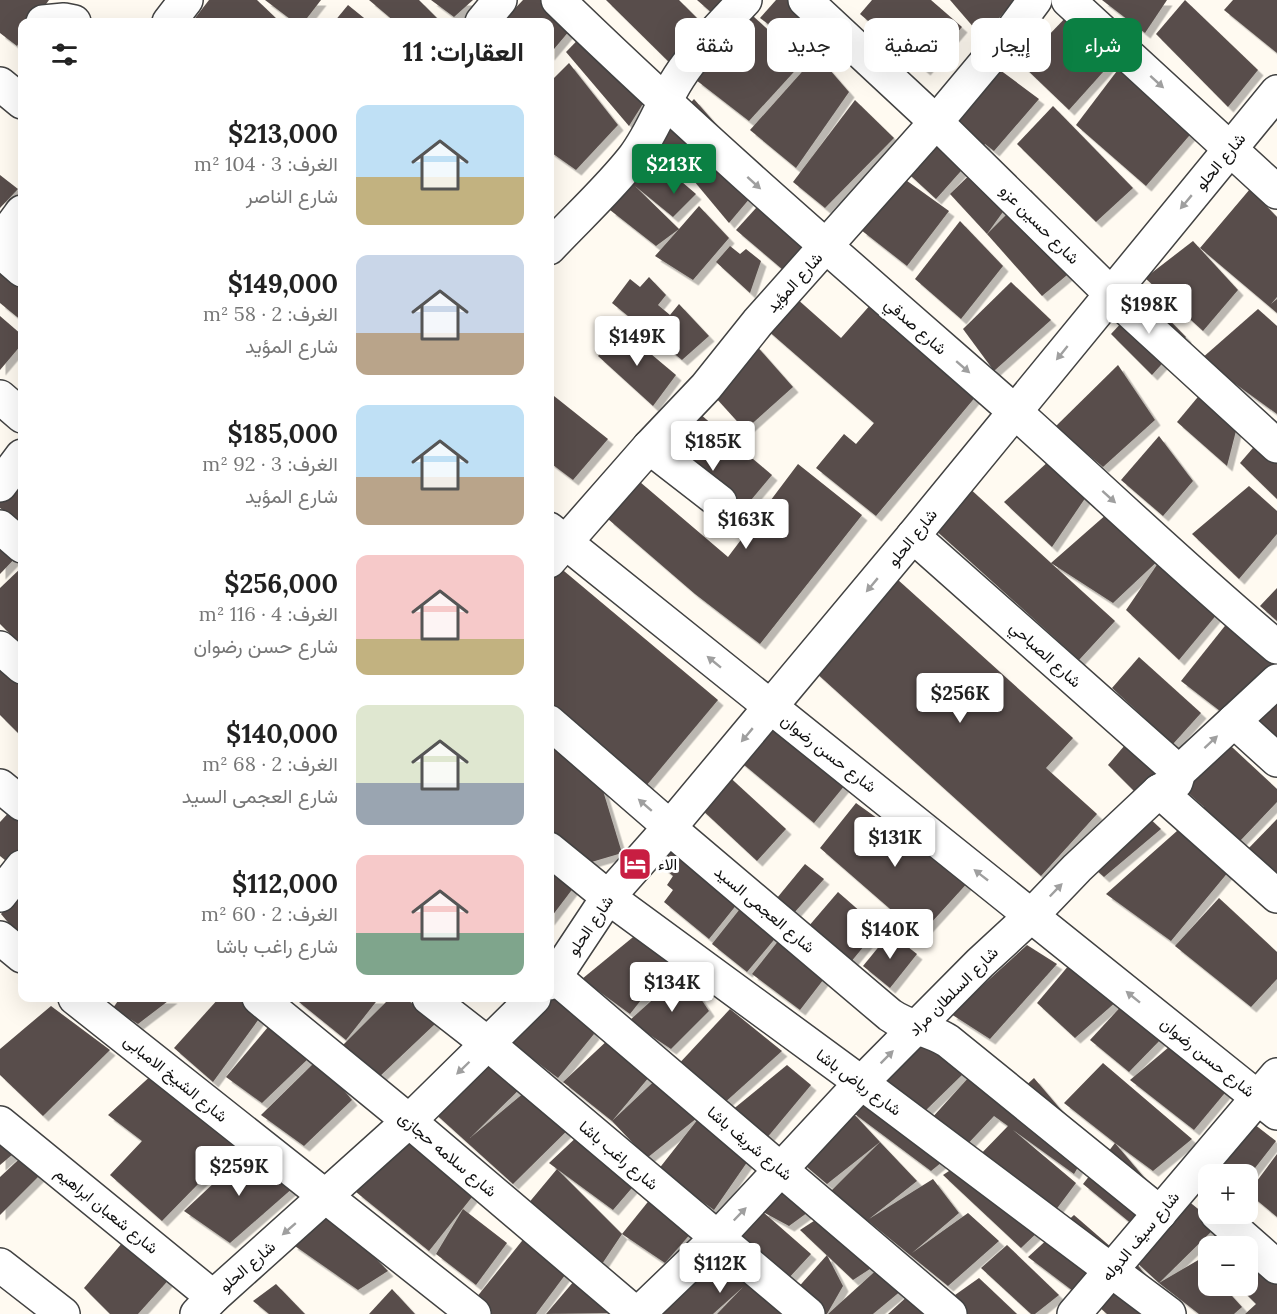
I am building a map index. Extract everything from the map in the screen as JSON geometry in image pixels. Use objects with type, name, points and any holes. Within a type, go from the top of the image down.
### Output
[{"type":"street","points":[[172,18],[186,0]]},
{"type":"street","points":[[485,18],[500,0]]},
{"type":"street","name":"شارع صدقي","points":[[558,0],[664,102],[1277,647]]},
{"type":"street","points":[[554,243],[633,159],[645,141],[664,102],[696,54],[746,0]]},
{"type":"street","name":"شارع حسين عزو","points":[[805,0],[936,122],[1111,294],[1277,446]]},
{"type":"street","name":"شارع المؤيد","points":[[554,544],[706,387],[759,322],[936,122],[1035,0]]},
{"type":"street","points":[[1068,0],[1277,192]]},
{"type":"street","name":"شارع الحلو","points":[[554,972],[608,897],[670,827],[913,536],[1277,92]]},
{"type":"street","points":[[0,242],[18,217]]},
{"type":"street","points":[[0,251],[18,267]]},
{"type":"street","points":[[0,397],[18,413]]},
{"type":"street","points":[[649,447],[720,502]]},
{"type":"street","points":[[0,485],[18,461]]},
{"type":"street","points":[[0,527],[18,543]]},
{"type":"street","name":"شارع الصباحي","points":[[913,536],[1169,782],[1277,896]]},
{"type":"street","name":"شارع حسن رضوان","points":[[554,544],[770,707],[1032,915],[1270,1095]]},
{"type":"street","points":[[0,648],[18,664]]},
{"type":"street","name":"شارع السلطان مراد","points":[[637,1314],[717,1238],[861,1083],[980,963],[1032,915],[1077,868],[1277,681]]},
{"type":"street","points":[[1234,721],[1277,760]]},
{"type":"street","name":"شارع العجمى السيد","points":[[554,726],[681,838],[890,1015],[898,1021],[928,1030],[948,1041],[1160,1212]]},
{"type":"street","points":[[0,786],[18,801]]},
{"type":"street","name":"شارع رياض باشا","points":[[554,853],[608,897],[1169,1314]]},
{"type":"street","points":[[0,895],[18,872]]},
{"type":"street","points":[[0,938],[18,953]]},
{"type":"street","name":"شارع شريف باشا","points":[[554,988],[782,1170],[950,1314]]},
{"type":"street","name":"شارع الشيخ الامبابى","points":[[80,1002],[474,1314]]},
{"type":"street","name":"شارع سلامه حجازى","points":[[264,1002],[409,1121],[637,1314]]},
{"type":"street","name":"شارع راغب باشا","points":[[434,1002],[488,1044],[808,1314]]},
{"type":"street","name":"شارع الحلو","points":[[205,1305],[409,1121],[528,1002]]},
{"type":"street","name":"شارع سيف الدوله","points":[[1074,1314],[1185,1184],[1270,1095]]},
{"type":"street","name":"شارع شعبان ابراهيم","points":[[0,1123],[205,1305]]},
{"type":"street","points":[[1185,1184],[1198,1196]]},
{"type":"street","points":[[1228,1224],[1277,1267]]},
{"type":"street","points":[[0,1265],[63,1314]]},
{"type":"building","points":[[0,0],[49,0],[36,18],[18,18],[17,46],[0,33]]},
{"type":"building","points":[[209,0],[257,0],[276,18],[195,18]]},
{"type":"building","points":[[265,0],[321,0],[307,18],[289,18]]},
{"type":"building","points":[[369,0],[419,0],[437,18],[390,18]]},
{"type":"building","points":[[431,0],[473,0],[454,17]]},
{"type":"building","points":[[523,0],[543,0],[570,30],[554,49],[554,18],[506,18]]},
{"type":"building","points":[[606,0],[679,0],[697,18],[675,18],[675,68]]},
{"type":"building","points":[[697,0],[726,0],[713,14]]},
{"type":"building","points":[[776,0],[789,0],[809,18],[767,18],[767,23],[760,18]]},
{"type":"building","points":[[872,0],[931,0],[952,18],[865,18],[860,14]]},
{"type":"building","points":[[950,0],[1015,0],[999,18],[971,18],[971,24]]},
{"type":"building","points":[[1102,0],[1167,0],[1145,33],[1142,31],[1142,18],[1125,18]]},
{"type":"building","points":[[1185,0],[1258,70],[1228,107],[1156,34]]},
{"type":"building","points":[[1233,0],[1277,0],[1277,53],[1224,10]]},
{"type":"building","points":[[348,5],[364,18],[337,18]]},
{"type":"building","points":[[1070,13],[1074,18],[1065,18]]},
{"type":"building","points":[[753,16],[767,29],[767,72],[794,72],[749,121],[696,80],[703,72],[755,72],[755,18],[751,18]]},
{"type":"building","points":[[598,19],[661,75],[629,126],[566,52]]},
{"type":"building","points":[[1063,20],[1063,72],[1103,72],[1069,110],[1029,72],[1051,72],[1051,33]]},
{"type":"building","points":[[569,63],[618,125],[576,170],[554,155],[554,78]]},
{"type":"building","points":[[802,72],[832,72],[849,92],[796,168],[750,130]]},
{"type":"building","points":[[991,72],[1003,72],[1039,99],[994,151],[985,144],[936,199],[899,165]]},
{"type":"building","points":[[1116,72],[1133,72],[1195,129],[1146,186],[1076,125]]},
{"type":"building","points":[[694,99],[722,131],[687,176],[647,152]]},
{"type":"building","points":[[855,100],[894,138],[825,208],[793,182]]},
{"type":"building","points":[[1053,106],[1133,188],[1096,222],[1017,144]]},
{"type":"building","points":[[733,141],[767,178],[729,223],[694,181]]},
{"type":"building","points":[[647,152],[696,194],[673,217],[635,186],[679,229],[656,246],[610,210],[631,183]]},
{"type":"building","points":[[989,156],[1023,184],[987,234],[950,194]]},
{"type":"building","points":[[0,175],[18,189],[0,208]]},
{"type":"building","points":[[903,178],[949,211],[907,266],[861,230]]},
{"type":"building","points":[[777,185],[826,231],[789,275],[736,230]]},
{"type":"building","points":[[1250,189],[1277,217],[1277,297],[1271,304],[1277,299],[1277,313],[1200,248]]},
{"type":"building","points":[[1031,190],[1091,255],[1042,296],[987,234]]},
{"type":"building","points":[[699,206],[729,238],[693,280],[655,256]]},
{"type":"building","points":[[960,221],[1003,266],[961,319],[915,279]]},
{"type":"building","points":[[18,239],[18,318],[0,303],[0,267]]},
{"type":"building","points":[[1193,241],[1238,290],[1203,331],[1145,278]]},
{"type":"building","points":[[730,246],[740,254],[746,249],[761,261],[750,293],[716,262]]},
{"type":"building","points":[[649,277],[666,295],[658,305],[670,315],[679,304],[709,336],[682,360],[612,303],[630,279],[640,287]]},
{"type":"building","points":[[1011,282],[1051,320],[994,371],[963,329]]},
{"type":"building","points":[[787,290],[841,338],[872,303],[977,395],[876,516],[816,468],[844,434],[856,444],[874,423],[758,322]]},
{"type":"building","points":[[1146,296],[1186,337],[1152,375],[1111,334]]},
{"type":"building","points":[[1258,309],[1277,326],[1277,414],[1201,359]]},
{"type":"building","points":[[0,316],[18,332],[18,349],[0,370]]},
{"type":"building","points":[[620,328],[676,375],[653,406],[598,356]]},
{"type":"building","points":[[755,344],[793,387],[745,430],[706,387]]},
{"type":"building","points":[[1118,365],[1155,420],[1103,467],[1055,427]]},
{"type":"building","points":[[1202,392],[1238,423],[1227,466],[1177,422]]},
{"type":"building","points":[[554,396],[608,439],[573,480],[554,466]]},
{"type":"building","points":[[700,414],[772,475],[726,530],[654,469]]},
{"type":"building","points":[[1271,427],[1277,432],[1277,499],[1240,463]]},
{"type":"building","points":[[1159,436],[1193,481],[1163,516],[1121,480]]},
{"type":"building","points":[[18,448],[18,522],[0,508],[0,463]]},
{"type":"building","points":[[1050,460],[1088,494],[1052,547],[1004,502]]},
{"type":"building","points":[[798,464],[862,515],[760,644],[695,594],[608,519],[640,482],[728,557]]},
{"type":"building","points":[[967,486],[1115,621],[1079,660],[931,526]]},
{"type":"building","points":[[1249,486],[1277,511],[1277,534],[1239,579],[1192,534]]},
{"type":"building","points":[[1108,513],[1163,556],[1113,603],[1051,563]]},
{"type":"building","points":[[0,537],[18,551],[18,555],[0,574]]},
{"type":"building","points":[[1163,556],[1218,613],[1179,660],[1126,610]]},
{"type":"building","points":[[554,563],[718,700],[641,792],[554,719]]},
{"type":"building","points":[[18,571],[18,642],[0,624],[0,588]]},
{"type":"building","points":[[897,579],[1073,738],[1046,768],[1097,814],[1041,876],[814,671]]},
{"type":"building","points":[[1277,588],[1277,621],[1260,606]]},
{"type":"building","points":[[1232,617],[1277,662],[1277,665],[1220,711],[1181,681]]},
{"type":"building","points":[[1139,657],[1201,713],[1173,744],[1112,688]]},
{"type":"building","points":[[2,666],[18,680],[18,733],[0,715],[0,669]]},
{"type":"building","points":[[1277,666],[1277,744],[1239,709]]},
{"type":"building","points":[[1147,719],[1177,755],[1137,794],[1108,765]]},
{"type":"building","points":[[768,721],[845,785],[814,823],[737,759]]},
{"type":"building","points":[[1219,735],[1277,789],[1277,802],[1240,841],[1206,810],[1244,853],[1171,941],[1106,894],[1204,807],[1176,782]]},
{"type":"building","points":[[554,744],[601,784],[622,853],[578,866],[554,832]]},
{"type":"building","points":[[724,772],[786,829],[757,861],[699,807]]},
{"type":"building","points":[[1132,802],[1161,829],[1104,877],[1075,851]]},
{"type":"building","points":[[856,803],[902,836],[906,828],[971,879],[920,935],[820,848]]},
{"type":"building","points":[[13,808],[18,814],[18,850],[11,865],[0,856],[0,822]]},
{"type":"building","points":[[1277,819],[1277,879],[1244,853]]},
{"type":"building","points":[[681,838],[746,893],[709,939],[664,902],[673,890],[667,885],[673,876],[659,864]]},
{"type":"building","points":[[554,863],[574,887],[554,913]]},
{"type":"building","points":[[805,864],[824,879],[794,913],[777,898]]},
{"type":"building","points":[[18,891],[18,934],[1,914]]},
{"type":"building","points":[[838,892],[879,928],[850,963],[808,927]]},
{"type":"building","points":[[1219,898],[1277,952],[1277,979],[1251,1007],[1175,946]]},
{"type":"building","points":[[747,900],[783,929],[747,972],[712,944]]},
{"type":"building","points":[[638,933],[671,962],[630,1014],[582,979]]},
{"type":"building","points":[[890,933],[917,954],[890,988],[863,966]]},
{"type":"building","points":[[783,935],[830,971],[800,1010],[752,974]]},
{"type":"building","points":[[1027,945],[1057,964],[990,1039],[951,1014]]},
{"type":"building","points":[[1075,958],[1117,1001],[1075,1038],[1037,1003]]},
{"type":"building","points":[[683,972],[709,1011],[671,1049],[629,1021]]},
{"type":"building","points":[[561,983],[594,1034],[558,1078],[509,1041],[544,1002],[554,1002],[554,991]]},
{"type":"building","points":[[1126,1001],[1166,1034],[1129,1072],[1090,1040]]},
{"type":"building","points":[[117,1002],[167,1002],[138,1024],[113,1008]]},
{"type":"building","points":[[215,1002],[248,1002],[261,1016],[213,1082],[174,1048]]},
{"type":"building","points":[[299,1002],[376,1002],[346,1040]]},
{"type":"building","points":[[386,1002],[410,1002],[435,1024],[378,1078],[340,1048]]},
{"type":"building","points":[[51,1006],[110,1050],[43,1116],[0,1075],[0,1049]]},
{"type":"building","points":[[730,1009],[782,1051],[722,1105],[675,1068]]},
{"type":"building","points":[[279,1014],[311,1056],[262,1103],[226,1077]]},
{"type":"building","points":[[928,1030],[963,1074],[922,1114],[882,1079]]},
{"type":"building","points":[[1182,1036],[1229,1088],[1194,1130],[1130,1080]]},
{"type":"building","points":[[610,1038],[650,1076],[612,1121],[563,1082]]},
{"type":"building","points":[[501,1042],[537,1072],[470,1138],[549,1072],[584,1114],[513,1184],[430,1109]]},
{"type":"building","points":[[318,1059],[352,1100],[304,1146],[261,1115]]},
{"type":"building","points":[[1103,1063],[1192,1139],[1153,1171],[1064,1103]]},
{"type":"building","points":[[787,1065],[811,1085],[766,1139],[731,1111]]},
{"type":"building","points":[[979,1066],[1006,1104],[1034,1078],[1091,1145],[1074,1174],[1013,1130],[1076,1183],[1052,1215],[975,1160],[1008,1126],[994,1116],[963,1149],[931,1119]]},
{"type":"building","points":[[665,1071],[750,1158],[714,1210],[658,1170],[702,1114],[647,1158],[612,1121]]},
{"type":"building","points":[[155,1072],[240,1148],[202,1180],[162,1221],[110,1175],[142,1141],[108,1115]]},
{"type":"building","points":[[871,1090],[947,1158],[931,1171],[852,1112],[880,1142],[827,1184],[801,1162]]},
{"type":"building","points":[[597,1118],[649,1168],[613,1210],[549,1163]]},
{"type":"building","points":[[1254,1124],[1276,1141],[1258,1164],[1220,1164]]},
{"type":"building","points":[[409,1131],[472,1197],[429,1251],[356,1192]]},
{"type":"building","points":[[0,1141],[13,1154],[0,1165]]},
{"type":"building","points":[[880,1142],[917,1181],[869,1219],[933,1179],[959,1213],[912,1253],[968,1213],[999,1241],[948,1286],[867,1220],[861,1225],[828,1194]]},
{"type":"building","points":[[1115,1143],[1154,1189],[1133,1225],[1083,1184]]},
{"type":"building","points":[[31,1148],[40,1175],[0,1215],[0,1177]]},
{"type":"building","points":[[249,1150],[294,1187],[230,1243],[184,1211]]},
{"type":"building","points":[[1277,1154],[1277,1217],[1258,1201],[1258,1180]]},
{"type":"building","points":[[958,1165],[1041,1229],[1021,1248],[943,1175]]},
{"type":"building","points":[[557,1169],[622,1234],[600,1267],[527,1205]]},
{"type":"building","points":[[668,1177],[706,1216],[665,1263],[622,1234]]},
{"type":"building","points":[[793,1180],[811,1210],[789,1226],[763,1212],[811,1254],[787,1280],[733,1241]]},
{"type":"building","points":[[1187,1200],[1198,1209],[1198,1224],[1218,1225],[1207,1236],[1198,1236],[1198,1245],[1159,1283],[1134,1260]]},
{"type":"building","points":[[463,1209],[507,1243],[476,1285],[436,1254]]},
{"type":"building","points":[[332,1213],[388,1271],[358,1290],[292,1244]]},
{"type":"building","points":[[1074,1215],[1112,1248],[1073,1291],[1028,1257]]},
{"type":"building","points":[[820,1217],[873,1267],[853,1280],[800,1230]]},
{"type":"building","points":[[1230,1224],[1248,1224],[1277,1248],[1277,1314],[1245,1314],[1256,1304],[1248,1296],[1258,1296],[1258,1236],[1222,1236]]},
{"type":"building","points":[[534,1226],[568,1271],[536,1314],[490,1314],[472,1303]]},
{"type":"building","points":[[128,1236],[173,1275],[138,1314],[110,1314],[84,1288]]},
{"type":"building","points":[[1007,1245],[1059,1295],[1035,1314],[1031,1314],[981,1268]]},
{"type":"building","points":[[720,1252],[747,1283],[782,1314],[717,1314],[743,1287],[713,1314],[662,1314]]},
{"type":"building","points":[[827,1255],[843,1286],[827,1314],[824,1314],[795,1291]]},
{"type":"building","points":[[1134,1260],[1161,1296],[1144,1314],[1107,1314],[1099,1307]]},
{"type":"building","points":[[1198,1260],[1198,1296],[1232,1296],[1242,1307],[1234,1314],[1199,1314],[1159,1283]]},
{"type":"building","points":[[882,1265],[902,1290],[873,1314],[828,1314]]},
{"type":"building","points":[[580,1274],[611,1313],[546,1314]]},
{"type":"building","points":[[979,1278],[1017,1314],[965,1314],[948,1300]]},
{"type":"building","points":[[276,1284],[305,1314],[269,1314],[253,1301]]},
{"type":"building","points":[[392,1289],[415,1314],[369,1314]]},
{"type":"building","points":[[911,1293],[927,1314],[888,1314]]},
{"type":"place","name":"الاء","points":[[635,864]]}]
